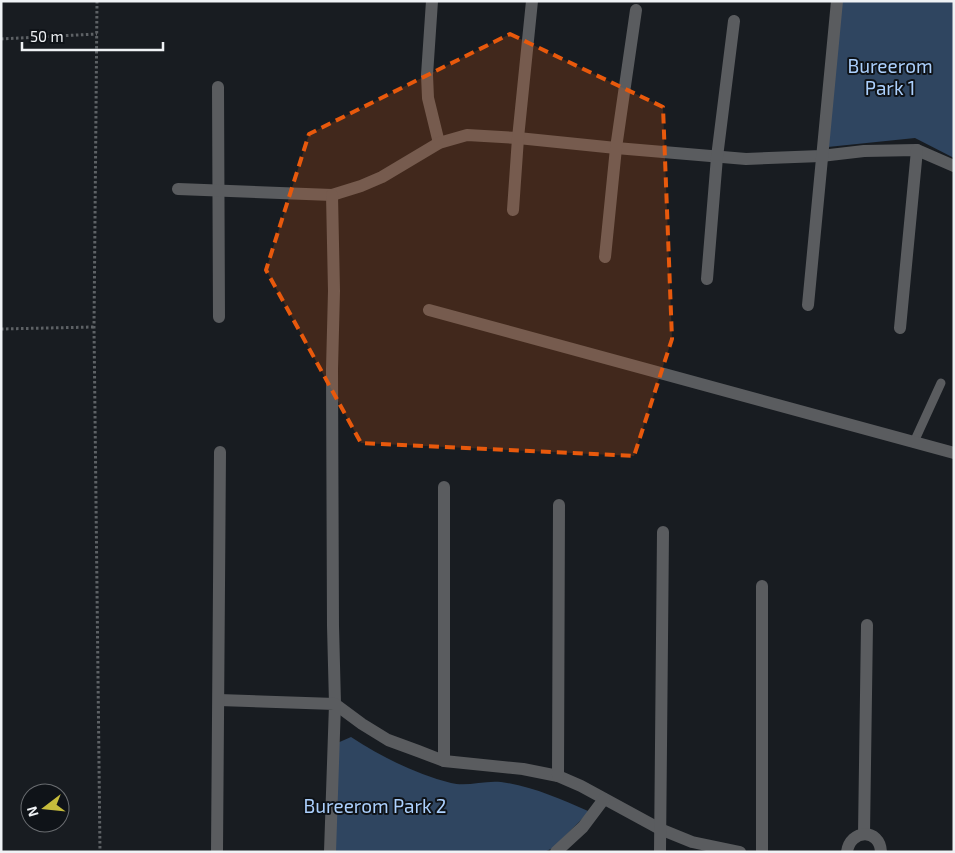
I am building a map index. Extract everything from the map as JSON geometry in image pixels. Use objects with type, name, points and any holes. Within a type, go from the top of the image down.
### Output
[{"type":"street","points":[[432,1],[427,75],[428,98],[439,143]]},
{"type":"street","points":[[513,210],[518,138],[532,1]]},
{"type":"street","points":[[808,305],[837,1]]},
{"type":"street","points":[[605,257],[616,148],[636,10]]},
{"type":"street","points":[[707,279],[717,157],[734,21]]},
{"type":"street","points":[[218,87],[219,317]]},
{"type":"street","points":[[178,189],[332,194],[361,186],[382,177],[439,143],[467,135],[746,159],[821,156],[864,151],[917,150],[954,166]]},
{"type":"street","points":[[900,328],[917,150]]},
{"type":"street","points":[[330,852],[335,704],[333,626],[332,369],[334,291],[332,194]]},
{"type":"street","points":[[429,310],[954,454]]},
{"type":"street","points":[[217,852],[220,452]]},
{"type":"street","points":[[444,487],[444,761]]},
{"type":"street","points":[[558,776],[560,505]]},
{"type":"street","points":[[660,852],[663,532]]},
{"type":"street","points":[[762,586],[762,852]]},
{"type":"street","points":[[864,834],[866,626]]},
{"type":"street","points":[[219,700],[335,704],[388,740],[444,761],[523,769],[558,776],[581,786],[660,829],[692,842],[740,852]]},
{"type":"street","points":[[556,852],[583,827],[604,799]]},
{"type":"street","points":[[834,852],[847,852],[848,845],[852,839],[857,835],[864,834],[875,838],[879,842],[881,852]]},
{"type":"lane","points":[[914,442],[941,383]]},
{"type":"path","points":[[97,1],[94,327],[100,852]]},
{"type":"path","points":[[1,39],[97,34]]},
{"type":"path","points":[[1,329],[94,327]]},
{"type":"highlighted area","points":[[510,34],[663,107],[672,339],[634,456],[361,443],[266,270],[309,134]]},
{"type":"green space","name":"Bureerom Park 1","points":[[833,1],[954,1],[954,158],[915,138],[818,148]]},
{"type":"green space","name":"Bureerom Park 2","points":[[351,737],[399,764],[425,775],[457,784],[501,782],[512,784],[546,794],[588,811],[553,848],[544,852],[329,852],[335,744]]}]
